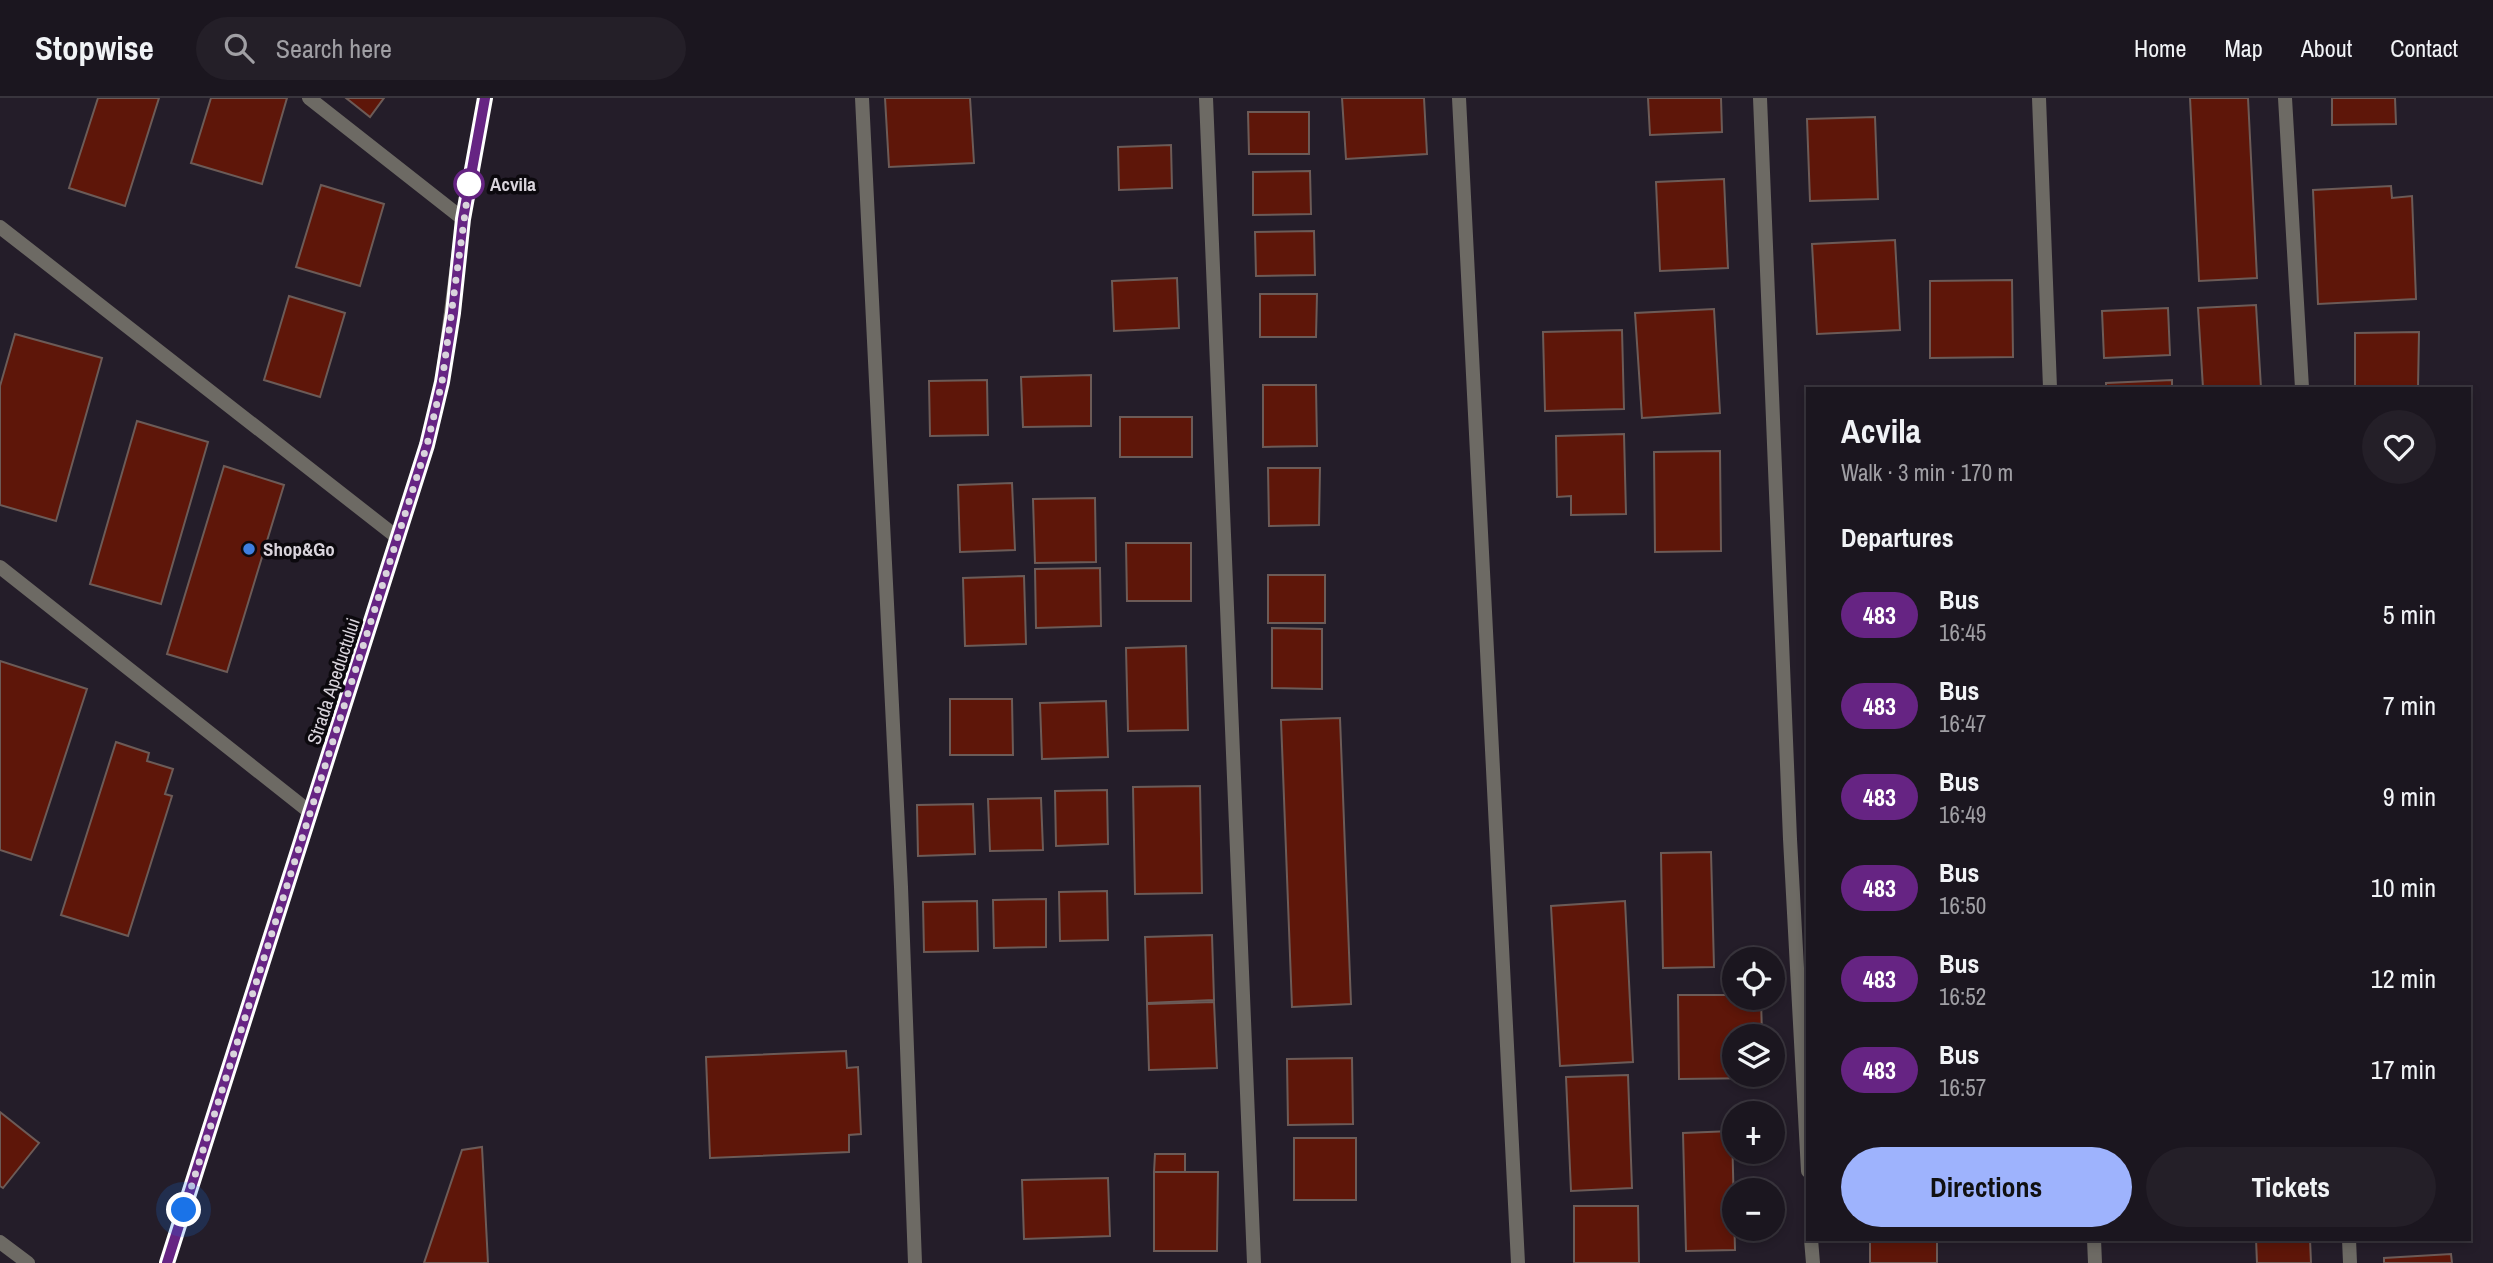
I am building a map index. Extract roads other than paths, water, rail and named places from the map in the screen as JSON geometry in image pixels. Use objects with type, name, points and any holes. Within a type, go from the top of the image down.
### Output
[{"type":"street","points":[[309,98],[463,219]]},
{"type":"street","name":"Strada Apeductului","points":[[167,1263],[427,445],[442,382],[463,219],[485,98]]},
{"type":"street","points":[[862,98],[901,887],[915,1263]]},
{"type":"street","points":[[1206,98],[1254,1263]]},
{"type":"street","points":[[1459,98],[1518,1263]]},
{"type":"street","points":[[1760,98],[1790,826],[1806,1133]]},
{"type":"street","points":[[2039,98],[2050,387]]},
{"type":"street","points":[[2285,98],[2302,387]]},
{"type":"street","points":[[0,227],[398,538]]},
{"type":"street","points":[[0,568],[311,813]]},
{"type":"street","points":[[1811,1241],[1813,1263]]},
{"type":"street","points":[[2094,1241],[2095,1263]]},
{"type":"street","points":[[2349,1241],[2350,1263]]},
{"type":"street","points":[[0,1242],[28,1263]]},
{"type":"place","name":"Acvila","points":[[469,184]]},
{"type":"place","name":"Shop&Go","points":[[249,549]]}]
